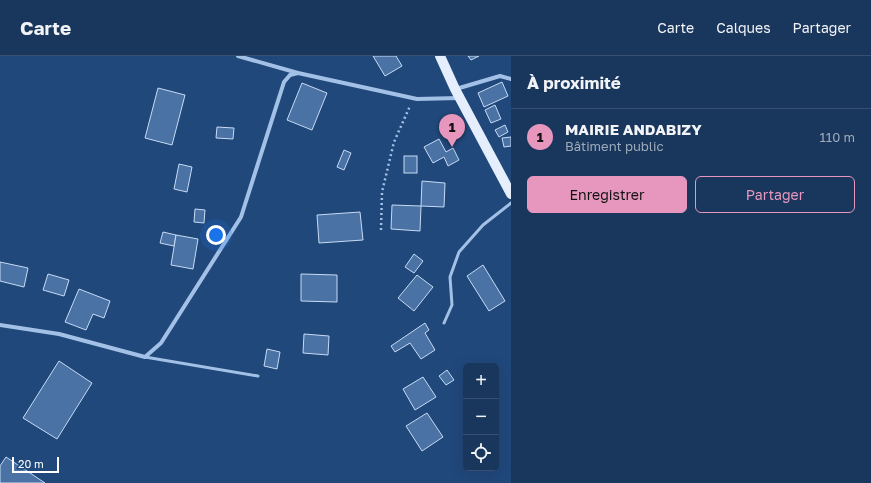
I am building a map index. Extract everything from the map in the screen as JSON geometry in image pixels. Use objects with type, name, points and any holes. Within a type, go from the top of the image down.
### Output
[{"type":"main road","points":[[440,56],[511,194]]},
{"type":"street","points":[[238,56],[298,73],[413,98],[458,93],[500,76],[511,79]]},
{"type":"street","points":[[0,325],[59,334],[145,357],[161,343],[241,217],[284,82],[290,76],[298,73]]},
{"type":"lane","points":[[444,323],[452,305],[450,277],[459,252],[483,225],[511,203]]},
{"type":"lane","points":[[145,357],[258,376]]},
{"type":"path","points":[[381,230],[384,185],[394,142],[413,98]]},
{"type":"building","points":[[373,56],[396,56],[402,66],[385,76]]},
{"type":"building","points":[[468,56],[479,56],[471,60]]},
{"type":"building","points":[[502,82],[508,96],[484,107],[478,93]]},
{"type":"building","points":[[302,83],[327,93],[312,130],[287,120]]},
{"type":"building","points":[[158,88],[185,95],[172,145],[145,138]]},
{"type":"building","points":[[495,105],[501,119],[491,123],[485,110]]},
{"type":"building","points":[[505,125],[508,132],[499,137],[495,130]]},
{"type":"building","points":[[217,127],[234,128],[233,139],[216,138]]},
{"type":"building","points":[[511,137],[511,146],[504,147],[502,138]]},
{"type":"building","points":[[439,139],[446,152],[453,148],[459,160],[448,166],[444,157],[433,163],[424,147]]},
{"type":"building","points":[[344,150],[351,153],[344,170],[337,167]]},
{"type":"building","points":[[404,156],[417,156],[417,173],[404,173]]},
{"type":"building","points":[[179,164],[192,167],[187,192],[174,189]]},
{"type":"building","points":[[422,181],[445,183],[444,207],[421,206]]},
{"type":"building","points":[[392,205],[421,206],[420,231],[391,229]]},
{"type":"building","points":[[195,209],[205,210],[204,223],[194,222]]},
{"type":"building","points":[[360,212],[363,240],[319,243],[317,215]]},
{"type":"building","points":[[163,232],[176,235],[174,246],[160,243]]},
{"type":"building","points":[[176,235],[198,239],[193,269],[171,265]]},
{"type":"building","points":[[414,254],[423,261],[414,273],[405,267]]},
{"type":"building","points":[[0,262],[28,268],[24,287],[0,281]]},
{"type":"building","points":[[483,265],[505,301],[489,311],[467,276]]},
{"type":"building","points":[[48,274],[69,280],[64,296],[43,290]]},
{"type":"building","points":[[301,274],[337,275],[337,302],[301,301]]},
{"type":"building","points":[[417,275],[433,287],[414,311],[398,298]]},
{"type":"building","points":[[79,289],[110,301],[104,318],[93,314],[86,330],[65,322]]},
{"type":"building","points":[[425,323],[429,330],[425,333],[435,350],[421,359],[410,343],[395,352],[391,346]]},
{"type":"building","points":[[304,334],[329,336],[328,355],[303,353]]},
{"type":"building","points":[[267,349],[280,352],[277,369],[264,366]]},
{"type":"building","points":[[59,361],[92,383],[57,439],[23,418]]},
{"type":"building","points":[[447,370],[454,380],[446,385],[439,376]]},
{"type":"building","points":[[423,377],[436,397],[415,410],[403,389]]},
{"type":"building","points":[[427,413],[443,437],[422,451],[406,426]]},
{"type":"building","points":[[6,457],[45,483],[0,483],[0,466]]},
{"type":"place","name":"MAIRIE ANDABIZY","points":[[452,147]]}]
